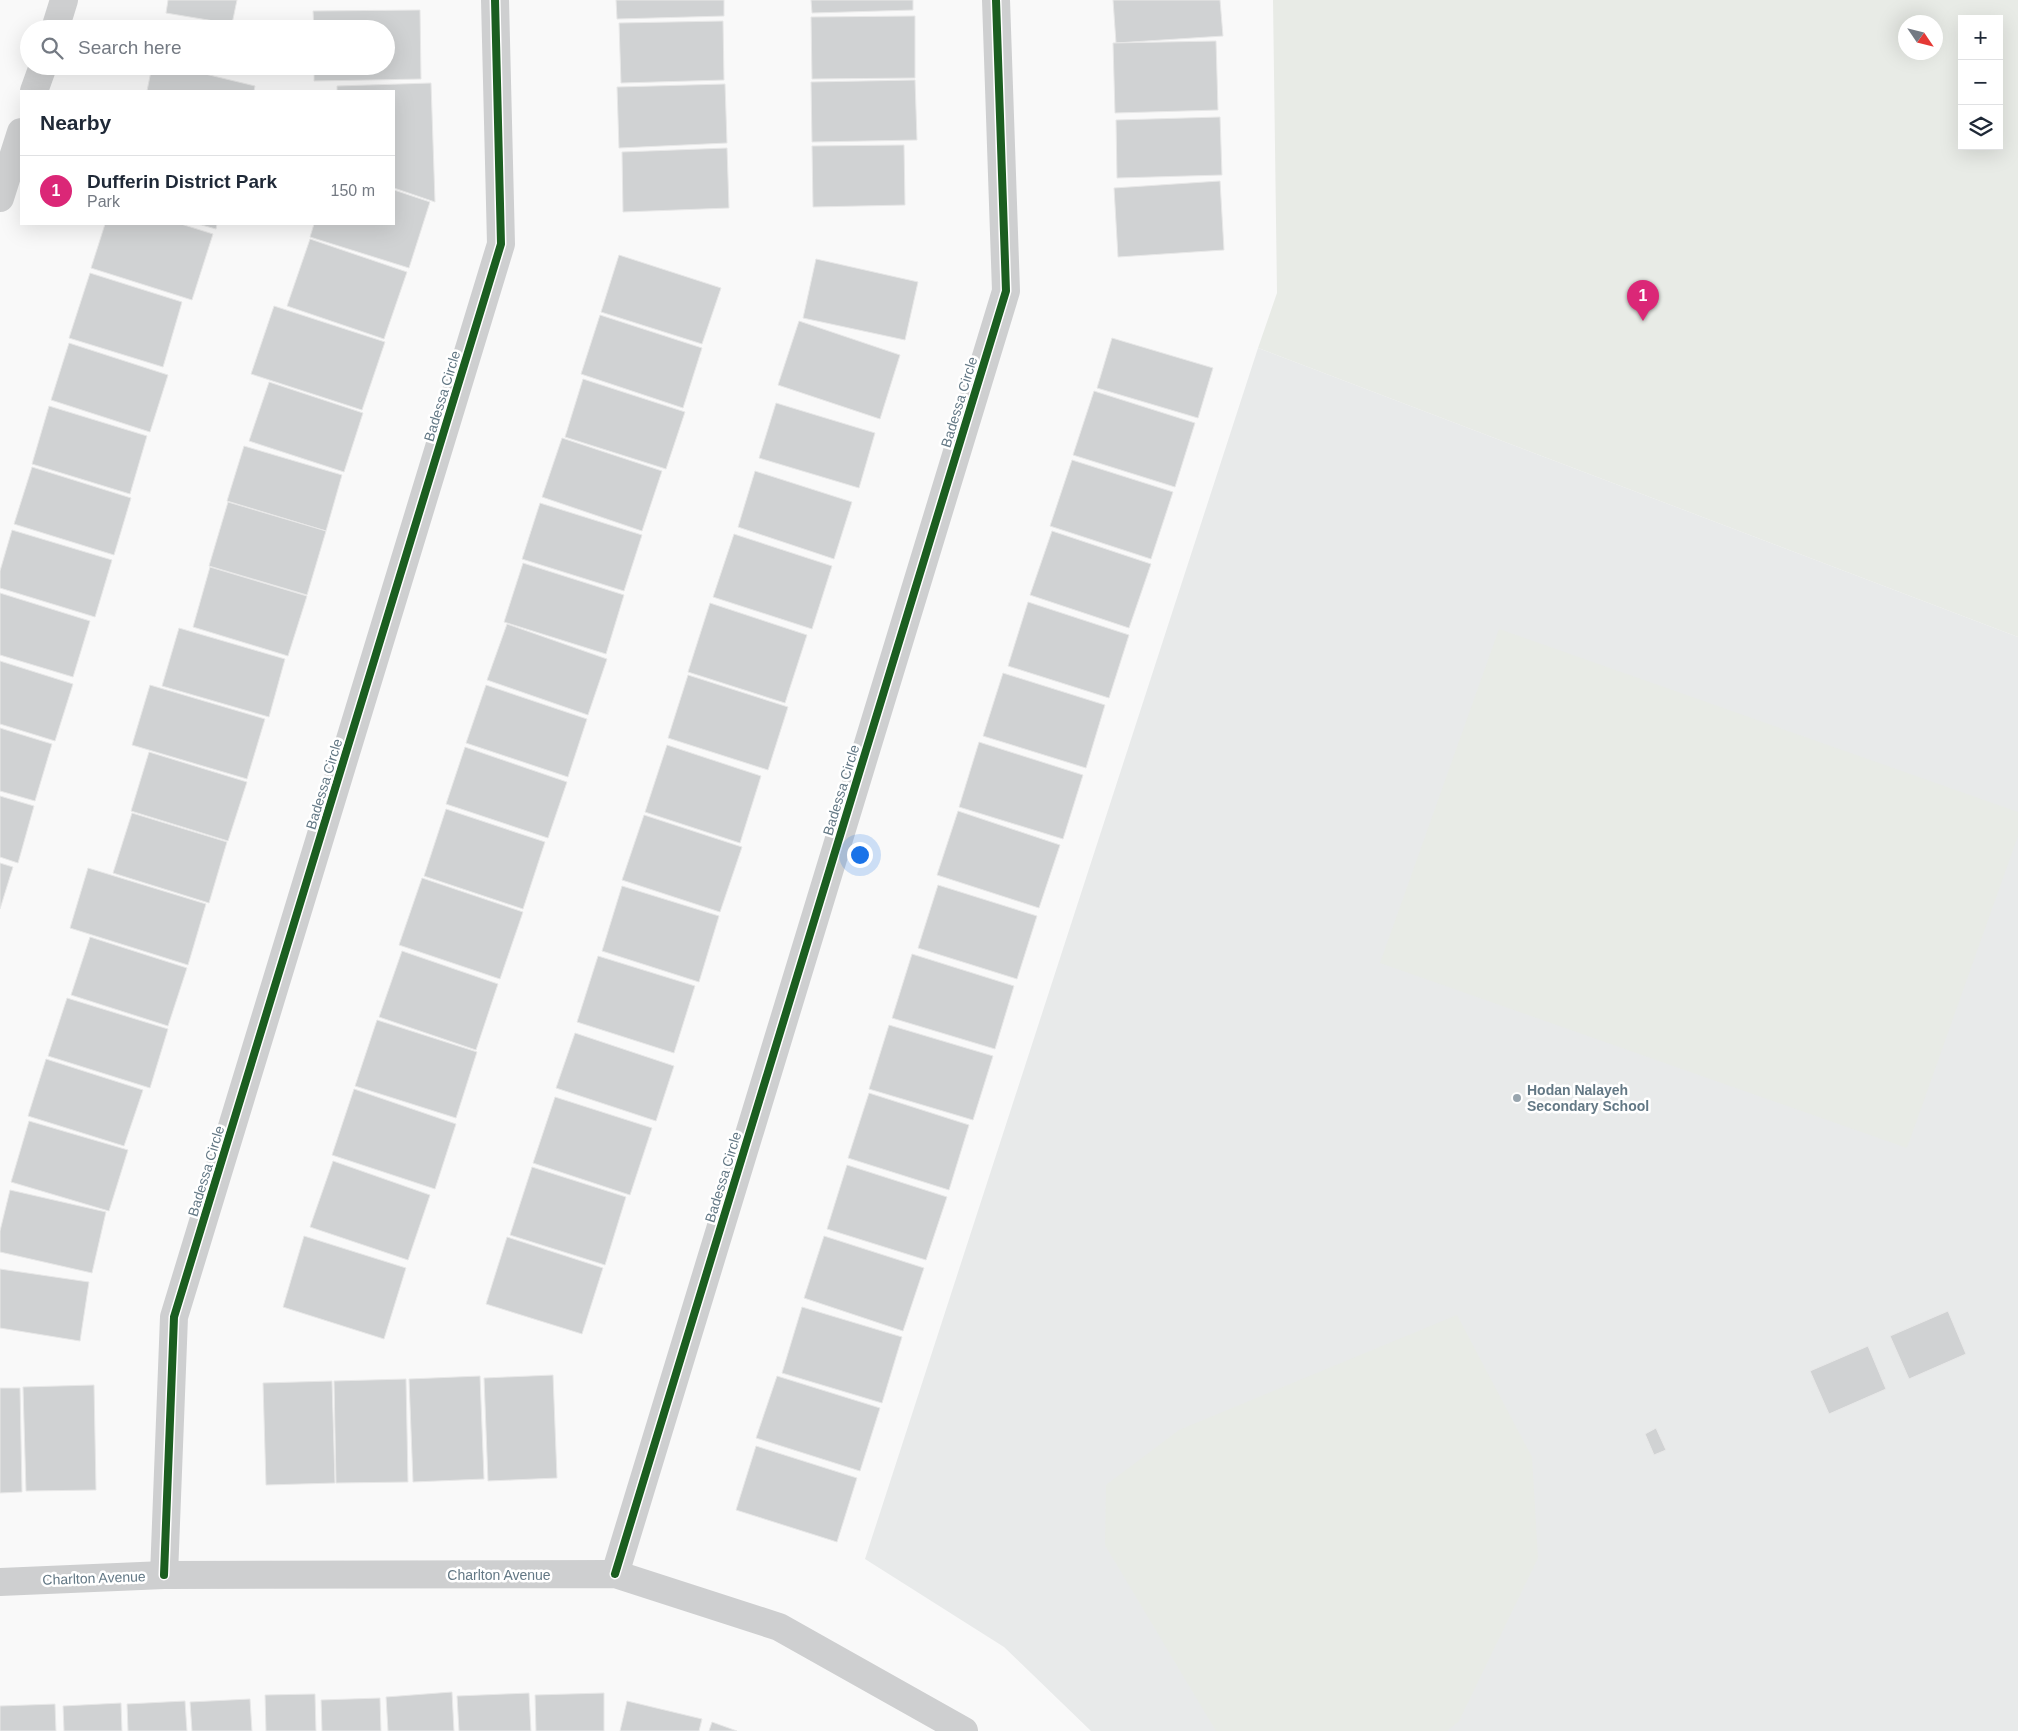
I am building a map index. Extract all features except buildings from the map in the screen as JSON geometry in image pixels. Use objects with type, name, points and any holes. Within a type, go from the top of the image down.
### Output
[{"type":"street","points":[[58,20],[64,0]]},
{"type":"street","name":"Badessa Circle","points":[[164,1575],[174,1317],[501,244],[495,0]]},
{"type":"street","name":"Badessa Circle","points":[[615,1574],[1006,291],[996,0]]},
{"type":"street","points":[[34,90],[39,75]]},
{"type":"street","points":[[0,198],[20,135]]},
{"type":"street","name":"Charlton Avenue","points":[[0,1582],[164,1575],[615,1574],[779,1627],[964,1731]]},
{"type":"shaded area","points":[[1273,0],[2018,0],[2018,637],[1258,348],[1277,293]]},
{"type":"shaded area","name":"Hodan Nalayeh Secondary School","points":[[1258,348],[2018,637],[2018,1731],[1091,1731],[1004,1647],[865,1559]]},
{"type":"shaded area","points":[[1499,629],[2018,812],[2018,836],[1907,1148],[1380,963]]},
{"type":"shaded area","points":[[1457,1315],[1532,1457],[1538,1558],[1459,1721],[1447,1731],[1216,1731],[1105,1545],[1106,1485],[1179,1430]]},
{"type":"cycle path","points":[[164,1575],[174,1317],[501,244],[495,0]]},
{"type":"cycle path","points":[[615,1574],[1006,291],[996,0]]},
{"type":"place","name":"Dufferin District Park","points":[[1643,321]]},
{"type":"place","name":"Hodan Nalayeh Secondary School","points":[[1517,1098]]}]
